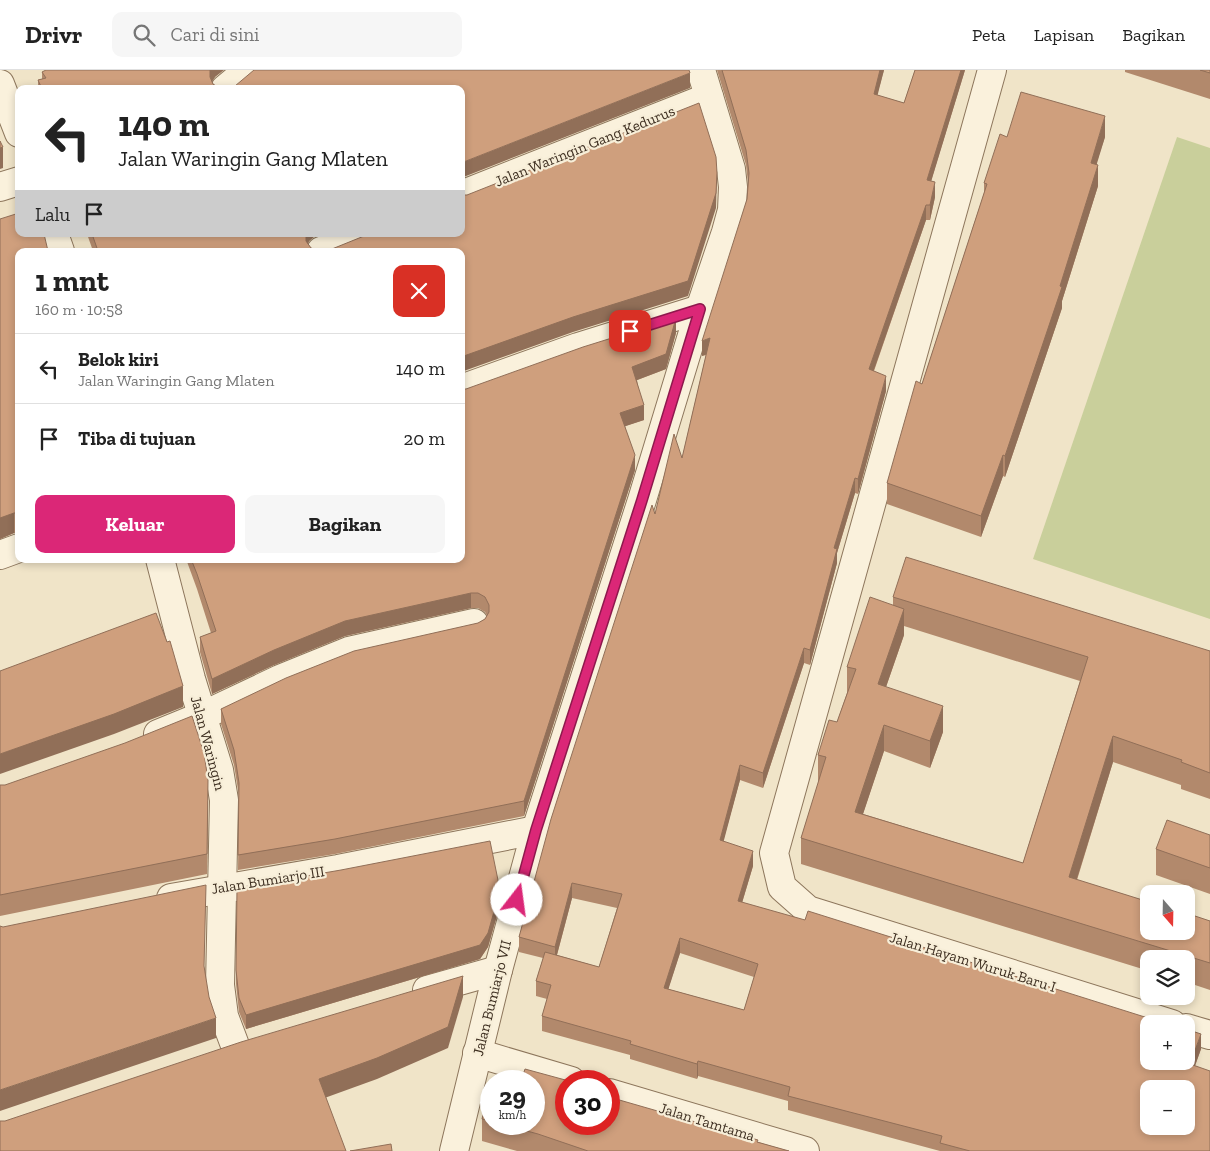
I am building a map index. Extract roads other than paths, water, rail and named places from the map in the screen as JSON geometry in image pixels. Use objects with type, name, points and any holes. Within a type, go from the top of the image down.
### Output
[{"type":"street","points":[[230,85],[248,70]]},
{"type":"street","name":"Jalan Bumiarjo VII","points":[[454,1151],[498,970],[536,830],[642,500],[732,210],[733,187],[731,169],[701,70]]},
{"type":"street","name":"Jalan Hayam Wuruk Baru I","points":[[992,70],[774,853],[782,887],[808,910],[1143,1015]]},
{"type":"street","points":[[0,84],[15,123]]},
{"type":"street","name":"Jalan Waringin Gang Kedurus","points":[[465,193],[709,97]]},
{"type":"street","points":[[0,187],[15,182]]},
{"type":"street","points":[[328,248],[356,237]]},
{"type":"street","points":[[465,389],[578,347],[700,309]]},
{"type":"street","points":[[0,555],[15,549]]},
{"type":"street","name":"Jalan Waringin","points":[[161,563],[190,679],[219,770],[224,800],[220,985],[224,1016],[236,1048]]},
{"type":"street","points":[[139,742],[202,716],[280,679],[349,651],[474,623]]},
{"type":"street","name":"Jalan Bumiarjo III","points":[[150,902],[206,890],[222,889],[338,869],[536,830]]},
{"type":"street","points":[[406,996],[498,970]]},
{"type":"street","points":[[1195,1031],[1210,1036]]},
{"type":"street","points":[[477,1053],[555,1076]]},
{"type":"street","name":"Jalan Tamtama","points":[[620,1095],[804,1151]]}]
